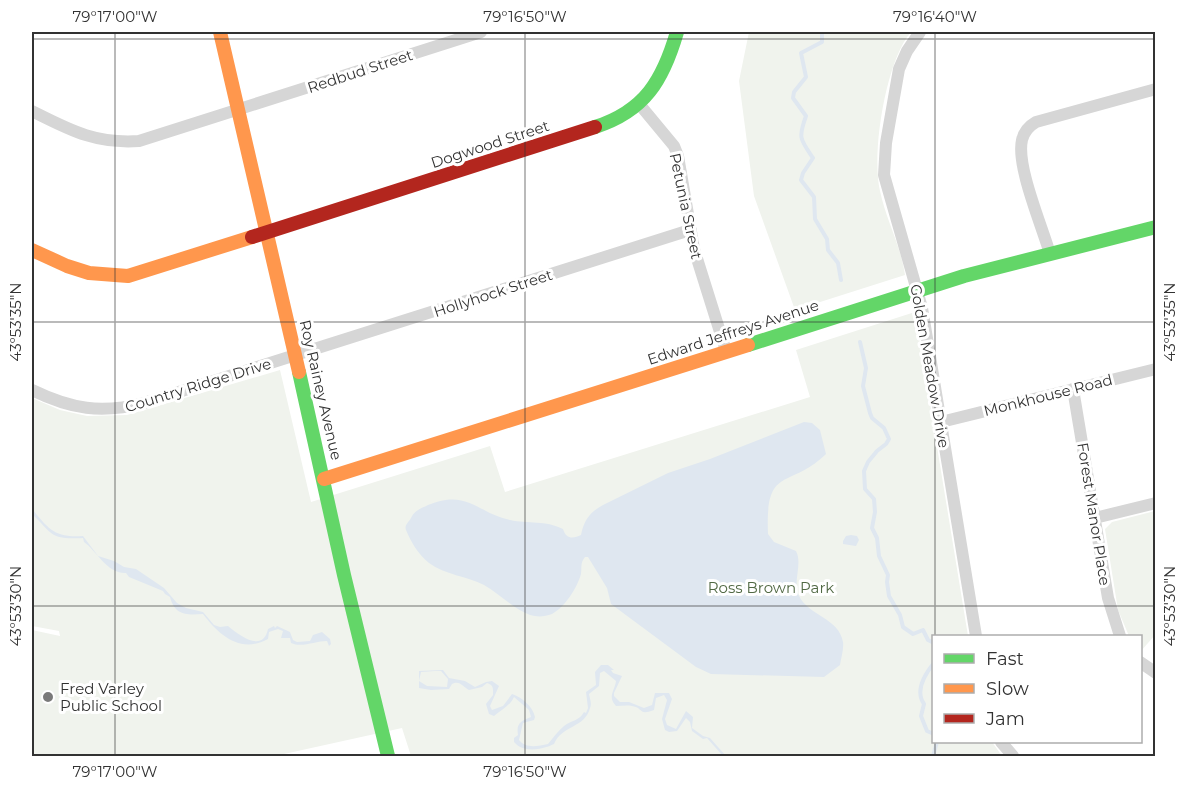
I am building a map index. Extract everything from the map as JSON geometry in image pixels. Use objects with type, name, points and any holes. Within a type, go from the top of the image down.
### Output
[{"type":"street","name":"Roy Rainey Avenue","points":[[220,32],[296,355],[344,575],[388,755]]},
{"type":"street","name":"Redbud Street","points":[[32,111],[82,135],[105,141],[139,141],[481,32]]},
{"type":"street","name":"Dogwood Street","points":[[32,250],[77,271],[99,276],[113,277],[144,271],[606,124],[640,105],[654,89],[664,75],[677,32]]},
{"type":"street","name":"Golden Meadow Drive","points":[[920,32],[906,51],[899,69],[886,143],[884,175],[918,291],[976,635]]},
{"type":"street","points":[[1050,254],[1023,168],[1022,140],[1029,126],[1036,122],[1155,89]]},
{"type":"street","name":"Petunia Street","points":[[640,105],[674,146],[678,156],[682,169],[690,230],[726,351]]},
{"type":"street","name":"Edward Jeffreys Avenue","points":[[324,479],[972,274],[1155,227]]},
{"type":"street","name":"Hollyhock Street","points":[[296,355],[690,230]]},
{"type":"street","name":"Country Ridge Drive","points":[[32,390],[58,401],[87,408],[109,410],[126,408],[161,399],[296,355]]},
{"type":"street","name":"Monkhouse Road","points":[[941,422],[1155,369]]},
{"type":"street","name":"Forest Manor Place","points":[[1074,389],[1108,598],[1120,635]]},
{"type":"street","points":[[1095,518],[1155,503]]},
{"type":"street","points":[[1142,664],[1155,673]]},
{"type":"street","points":[[1003,743],[1013,756]]},
{"type":"street","points":[[373,756],[388,755]]},
{"type":"green space","points":[[749,32],[911,32],[894,63],[888,85],[879,132],[878,154],[880,191],[905,275],[795,310],[754,196],[739,81]]},
{"type":"green space","name":"Ross Brown Park","points":[[915,312],[968,635],[932,635],[932,743],[993,743],[1002,756],[411,756],[402,728],[275,756],[32,756],[32,630],[60,636],[59,631],[32,626],[32,398],[60,410],[87,416],[127,415],[280,370],[311,502],[490,446],[505,492],[810,397],[796,350]]},
{"type":"green space","points":[[1155,511],[1155,635],[1142,650],[1142,635],[1129,635],[1118,610],[1105,529],[1112,522]]},
{"type":"shaded area","points":[[804,422],[812,423],[820,430],[826,454],[813,465],[775,487],[768,512],[768,534],[774,542],[796,551],[799,596],[804,603],[830,622],[840,634],[843,651],[840,665],[824,677],[711,674],[696,667],[611,604],[607,588],[588,557],[582,561],[577,585],[557,611],[549,615],[530,615],[517,609],[484,585],[429,563],[415,548],[406,530],[407,524],[418,510],[453,499],[510,520],[556,526],[563,529],[568,536],[575,537],[581,535],[591,514],[603,505],[668,473]]},
{"type":"shaded area","points":[[32,509],[53,531],[65,535],[83,536],[98,556],[124,567],[136,569],[164,588],[177,603],[203,612],[214,625],[228,626],[245,638],[256,641],[261,640],[268,629],[274,626],[290,632],[293,640],[297,642],[310,641],[313,635],[322,632],[330,639],[331,644],[329,646],[327,641],[304,645],[291,643],[290,638],[281,638],[283,631],[278,629],[269,632],[268,639],[258,643],[239,643],[231,640],[216,629],[203,614],[182,613],[175,608],[170,597],[163,591],[129,577],[126,573],[113,570],[102,561],[84,542],[83,538],[64,538],[53,534],[32,514]]},
{"type":"shaded area","points":[[846,536],[857,536],[859,540],[856,546],[843,544]]},
{"type":"shaded area","points":[[601,665],[608,665],[614,670],[611,670],[613,673],[622,676],[614,693],[620,702],[629,702],[644,708],[652,705],[655,693],[669,693],[672,699],[665,719],[667,725],[676,729],[686,711],[693,717],[692,728],[710,738],[726,756],[723,756],[707,738],[703,739],[692,731],[690,722],[686,718],[677,731],[665,730],[662,719],[667,700],[664,695],[656,698],[654,710],[649,712],[643,712],[632,706],[616,706],[612,697],[616,681],[604,671],[600,673],[599,686],[589,694],[591,706],[587,715],[579,723],[562,733],[554,744],[538,749],[522,748],[514,742],[520,723],[531,717],[529,710],[514,697],[494,716],[489,714],[486,704],[493,695],[493,691],[489,684],[469,690],[457,683],[452,684],[449,689],[419,688],[419,681],[419,671],[443,670],[449,678],[465,681],[475,687],[492,681],[499,686],[490,706],[492,710],[503,706],[512,694],[523,700],[532,710],[534,720],[523,723],[519,740],[525,745],[536,746],[548,744],[564,726],[578,719],[584,712],[586,713],[588,708],[586,692],[596,685],[595,672]],"holes":[[[441,671],[448,679],[447,687],[427,686],[419,681],[421,672]]]},
{"type":"waterway","points":[[822,32],[822,42],[801,53],[806,77],[794,92],[793,98],[806,116],[801,134],[805,147],[813,158],[801,180],[814,197],[815,219],[827,239],[828,250],[838,263],[841,280]]},
{"type":"waterway","points":[[860,342],[866,368],[863,386],[870,413],[872,418],[884,428],[889,439],[868,462],[864,471],[865,489],[874,499],[875,512],[872,528],[877,538],[879,556],[888,575],[889,596],[900,615],[903,627],[913,634],[923,630],[928,640],[932,642]]},
{"type":"waterway","points":[[932,666],[921,688],[921,699],[924,704],[921,716],[927,731],[932,733]]},
{"type":"waterway","points":[[933,756],[937,743]]},
{"type":"traffic: fast","points":[[595,127],[627,112],[650,92],[665,65],[677,32]]},
{"type":"traffic: fast","points":[[748,345],[964,276],[1156,227]]},
{"type":"traffic: fast","points":[[299,372],[344,575],[388,756]]},
{"type":"traffic: slow","points":[[220,32],[299,372]]},
{"type":"traffic: slow","points":[[32,250],[89,273],[128,276],[252,237]]},
{"type":"traffic: slow","points":[[324,479],[748,345]]},
{"type":"traffic: jam","points":[[252,237],[595,127]]},
{"type":"place","name":"Fred Varley Public School","points":[[48,697]]}]
